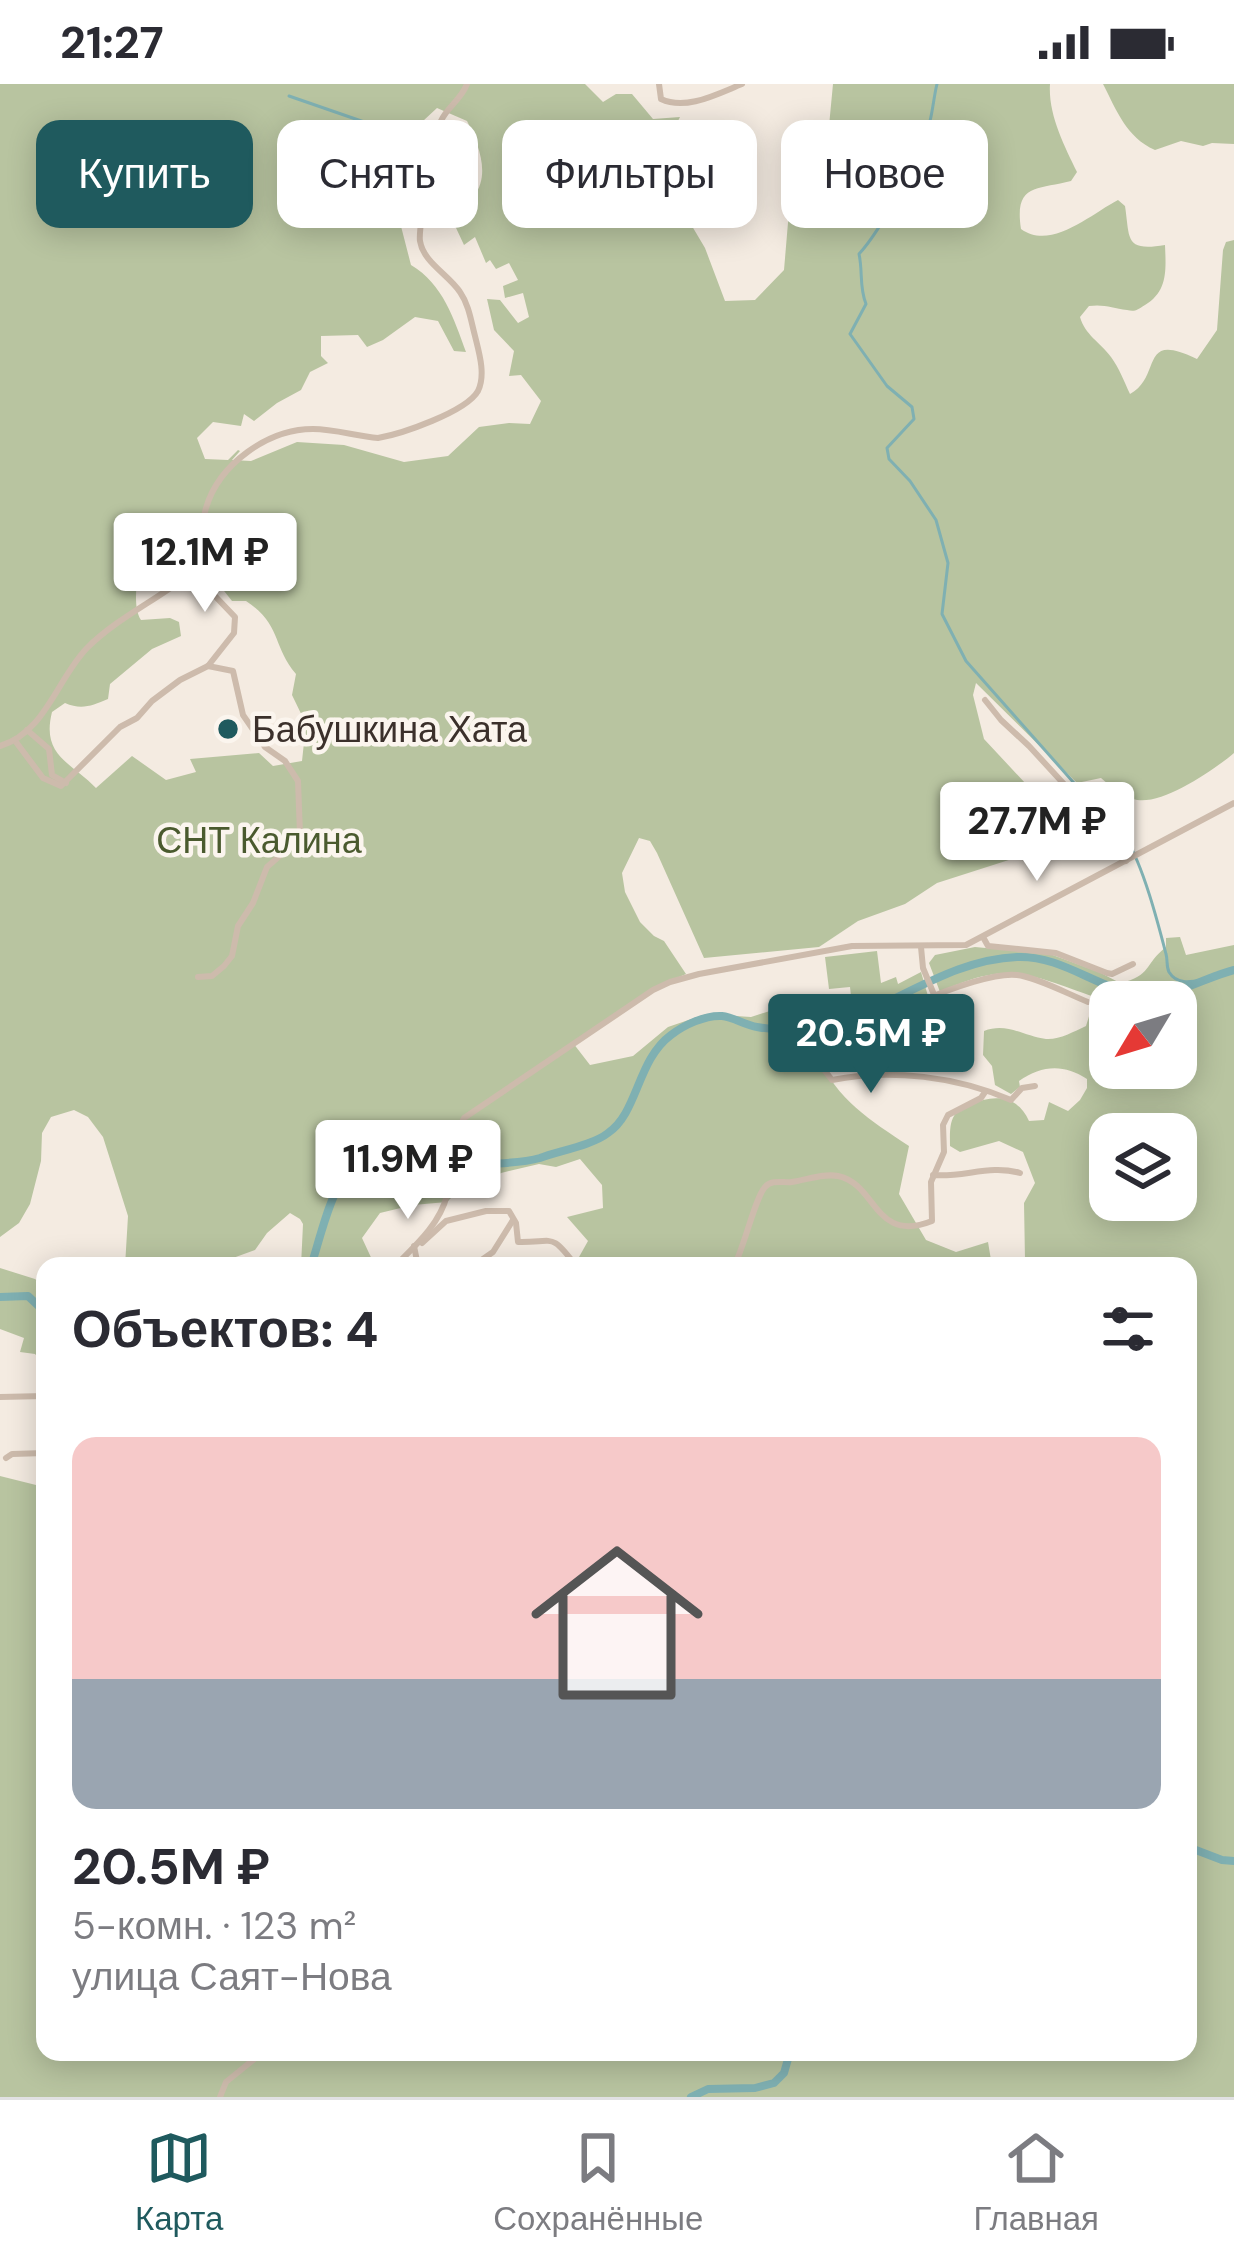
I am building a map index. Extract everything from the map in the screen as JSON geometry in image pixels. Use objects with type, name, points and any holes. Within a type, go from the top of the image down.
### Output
[{"type":"street","points":[[0,746],[27,730],[90,645],[202,563],[208,502],[229,470],[260,443],[310,429],[378,439],[456,408],[480,388],[479,353],[466,300],[420,245],[442,118],[463,96],[467,84]]},
{"type":"street","points":[[659,84],[661,99],[674,104],[742,84]]},
{"type":"street","points":[[15,741],[43,778],[58,786],[66,783],[152,701],[180,680],[214,664],[236,626],[231,611],[211,590],[202,563]]},
{"type":"street","points":[[198,976],[212,976],[232,956],[238,926],[267,867],[300,834],[298,781],[243,715],[233,671],[214,664]]},
{"type":"street","points":[[986,700],[1130,859]]},
{"type":"street","points":[[27,730],[49,749],[52,775],[66,783]]},
{"type":"street","points":[[416,1257],[415,1248],[447,1194],[454,1145],[469,1114],[636,1000],[670,982],[699,974],[852,946],[966,945],[1234,803]]},
{"type":"street","points":[[983,937],[988,946],[1056,953],[1112,974],[1133,964]]},
{"type":"street","points":[[921,947],[923,968],[935,997]]},
{"type":"street","points":[[1036,1087],[1022,1088],[1011,1100],[973,1085],[909,1075],[860,1074],[832,1080],[818,1058],[836,1043],[965,982],[999,974],[1029,977],[1088,1002]]},
{"type":"street","points":[[738,1257],[762,1190],[772,1182],[842,1177],[893,1223],[932,1221],[930,1193],[944,1152],[943,1126],[948,1115],[985,1092]]},
{"type":"street","points":[[933,1175],[997,1168],[1020,1173]]},
{"type":"street","points":[[405,1257],[443,1222],[502,1210],[514,1219],[518,1242],[550,1240],[569,1257]]},
{"type":"street","points":[[486,1257],[514,1219]]},
{"type":"street","points":[[0,1397],[36,1396]]},
{"type":"street","points":[[6,1458],[36,1454]]},
{"type":"street","points":[[220,2097],[226,2082],[252,2061]]},
{"type":"green space","name":"СНТ Калина","points":[[0,84],[585,84],[603,102],[616,94],[632,94],[653,119],[678,120],[502,120],[502,228],[693,228],[725,301],[755,300],[784,270],[788,228],[988,228],[988,120],[830,120],[833,84],[1050,84],[1054,118],[1077,172],[1071,181],[1025,196],[1021,229],[1033,235],[1058,233],[1118,200],[1125,206],[1129,234],[1136,244],[1165,245],[1164,279],[1153,299],[1134,311],[1089,306],[1080,317],[1114,361],[1130,394],[1159,353],[1179,351],[1197,359],[1217,330],[1223,250],[1226,242],[1234,240],[1234,753],[1171,793],[1133,799],[1101,778],[1077,783],[976,683],[973,695],[984,739],[1067,828],[1015,858],[937,883],[905,904],[858,921],[819,947],[704,958],[657,853],[650,841],[639,838],[622,873],[625,892],[640,922],[664,941],[686,974],[654,988],[573,1043],[590,1065],[633,1056],[668,1027],[706,1014],[751,1017],[817,996],[851,996],[850,987],[829,989],[825,957],[877,951],[881,983],[896,977],[898,984],[921,972],[928,996],[844,1036],[818,1056],[845,1097],[909,1146],[899,1194],[926,1240],[956,1252],[988,1242],[990,1257],[579,1257],[588,1241],[567,1217],[603,1208],[602,1185],[580,1159],[556,1167],[539,1164],[501,1173],[489,1181],[466,1183],[447,1202],[380,1213],[362,1238],[371,1257],[301,1257],[303,1224],[290,1213],[255,1250],[236,1257],[126,1257],[128,1216],[103,1137],[88,1117],[74,1110],[51,1117],[42,1133],[41,1161],[30,1204],[19,1223],[0,1237]],"holes":[[[437,108],[465,120],[478,120],[478,228],[456,228],[464,245],[475,237],[486,263],[490,260],[496,269],[509,263],[518,280],[503,286],[505,298],[523,293],[529,317],[518,323],[500,300],[487,299],[494,330],[514,351],[509,376],[521,375],[541,401],[530,424],[479,427],[448,456],[404,462],[344,445],[297,442],[251,461],[232,460],[238,450],[228,460],[205,459],[197,438],[213,422],[241,426],[244,414],[254,421],[301,390],[310,372],[328,363],[321,356],[321,336],[358,335],[367,347],[415,317],[438,321],[454,351],[466,352],[439,292],[411,265],[401,228],[277,228],[277,120],[424,120]],[[191,549],[232,601],[246,601],[266,619],[296,674],[292,695],[306,724],[302,761],[273,766],[259,753],[190,759],[196,772],[166,780],[132,756],[96,788],[60,757],[51,739],[52,712],[65,703],[86,706],[108,699],[110,684],[152,649],[181,636],[179,622],[170,618],[141,620],[137,573],[166,551]]]},
{"type":"green space","points":[[1103,84],[1234,84],[1234,144],[1203,146],[1181,141],[1155,150],[1129,131]]},
{"type":"green space","points":[[1180,937],[1186,955],[1234,945],[1234,2097],[0,2097],[0,1476],[36,1485],[36,2061],[1197,2061],[1197,1257],[1025,1257],[1024,1203],[1035,1183],[1023,1152],[999,1141],[960,1152],[950,1146],[952,1119],[979,1101],[1004,1099],[1018,1106],[1029,1121],[1044,1120],[1049,1102],[1068,1111],[1087,1088],[1087,1079],[1070,1071],[1045,1069],[1019,1081],[1020,1087],[1011,1094],[995,1085],[992,1066],[983,1055],[984,1031],[1000,1028],[1046,1039],[1061,1037],[1086,1026],[1089,1016],[1089,1089],[1197,1089],[1197,981],[1127,981],[1143,973],[1166,947],[1166,938]]},
{"type":"green space","points":[[975,947],[1050,954],[1116,981],[1089,981],[1089,995],[1035,977],[1002,973],[940,992],[929,963],[935,955]]},
{"type":"green space","points":[[0,1268],[35,1279],[36,1355],[20,1352],[24,1338],[0,1329]]},
{"type":"waterway","points":[[937,84],[919,152],[859,254],[866,304],[850,334],[887,386],[912,407],[914,419],[887,448],[889,459],[936,520],[948,563],[942,614],[966,661],[1124,836],[1149,895],[1169,972],[1180,981],[1203,980]]},
{"type":"waterway","points":[[289,96],[358,120]]},
{"type":"waterway","points":[[314,1257],[329,1208],[343,1182],[407,1180],[468,1166],[531,1160],[594,1141],[626,1113],[660,1046],[676,1031],[702,1019],[722,1016],[763,1028],[811,1028],[862,1014],[962,968],[1017,957],[1051,962],[1115,988],[1147,995],[1234,970]]},
{"type":"waterway","points":[[0,1297],[28,1296],[36,1304]]},
{"type":"waterway","points":[[1197,1850],[1234,1861]]},
{"type":"waterway","points":[[691,2097],[708,2089],[774,2083],[787,2061]]},
{"type":"place","name":"Бабушкина Хата","points":[[228,729]]}]
